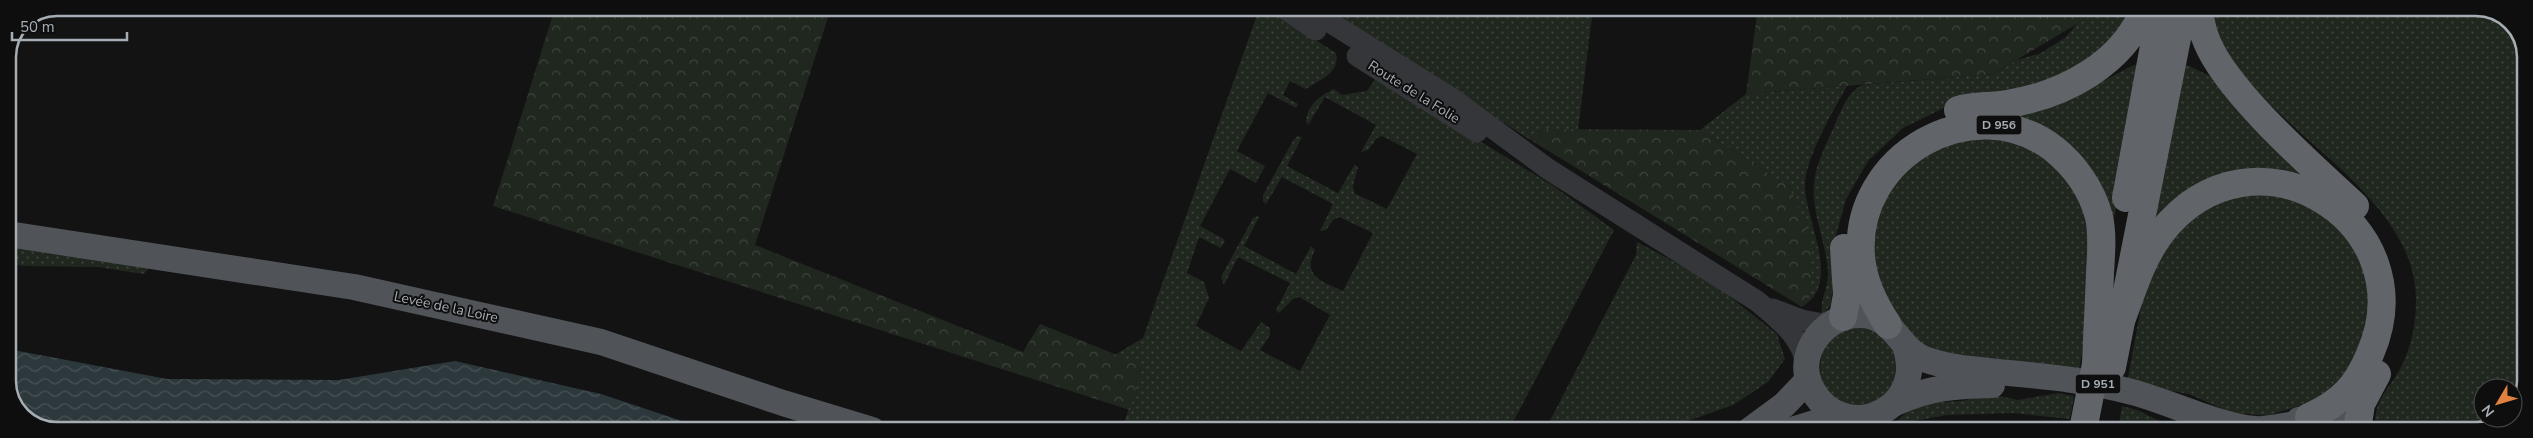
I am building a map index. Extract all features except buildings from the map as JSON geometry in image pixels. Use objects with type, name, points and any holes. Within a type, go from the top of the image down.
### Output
[{"type":"highway","name":"D 956","points":[[1835,321],[1847,295],[1844,238],[1851,202],[1867,172],[1887,148],[1905,133],[1938,117],[1963,109],[2039,98],[2063,89],[2088,75],[2108,60],[2127,39],[2141,17]]},
{"type":"highway","name":"D 956","points":[[2104,366],[2160,17]]},
{"type":"highway","name":"D 956","points":[[2122,318],[2181,17]]},
{"type":"highway","points":[[2201,17],[2207,42],[2231,79],[2288,142],[2358,208],[2371,224],[2389,257],[2397,290],[2394,326],[2385,356],[2360,404],[2358,422]]},
{"type":"highway","name":"D 956","points":[[1888,325],[1874,305],[1865,279],[1861,255],[1863,229],[1869,206],[1892,167],[1910,151],[1927,140],[1950,130],[1974,125],[1998,124],[2019,129],[2063,156],[2081,177],[2091,195],[2099,218],[2104,366],[2101,422]]},
{"type":"highway","name":"D 956","points":[[2086,422],[2122,318],[2152,246],[2174,217],[2188,204],[2226,185],[2244,182],[2279,183],[2296,186],[2312,194],[2343,216],[2370,251],[2378,270],[2382,308],[2373,348],[2365,368],[2353,386],[2340,400],[2330,408],[2299,422]]},
{"type":"main road","name":"Levée de la Loire","points":[[16,235],[354,287],[601,342],[843,421]]},
{"type":"main road","name":"D 951","points":[[1835,321],[1858,315],[1874,318],[1888,325],[1899,335],[1906,348],[1922,358],[1941,364],[1965,369],[2077,379],[2132,392],[2227,422]]},
{"type":"main road","points":[[1835,321],[1816,337],[1809,350],[1807,372],[1815,395],[1826,407],[1840,415]]},
{"type":"main road","points":[[1895,403],[1904,391],[1908,377],[1909,362],[1906,348]]},
{"type":"main road","points":[[1761,422],[1784,405],[1807,372]]},
{"type":"main road","name":"D 951","points":[[1818,422],[1840,415],[1855,418],[1870,417],[1922,391],[1956,386],[2011,384],[2070,388],[2129,400],[2187,422]]},
{"type":"main road","name":"D 951","points":[[2303,422],[2324,417],[2338,422]]},
{"type":"street","name":"Route de la Folie","points":[[1297,17],[1452,117],[1500,145],[1548,169]]},
{"type":"street","name":"Route de la Folie","points":[[1320,17],[1453,99],[1548,169],[1757,302],[1774,315],[1801,345],[1807,372]]},
{"type":"street","name":"Route de la Folie","points":[[1757,302],[1802,320],[1835,321]]},
{"type":"green space","points":[[552,16],[828,16],[755,245],[1023,352],[1040,324],[1142,365],[1130,410],[493,206]]},
{"type":"green space","points":[[1256,16],[1283,17],[1336,53],[1335,66],[1328,75],[1306,89],[1290,81],[1283,95],[1298,104],[1296,108],[1268,93],[1237,151],[1265,166],[1256,183],[1230,169],[1200,226],[1225,240],[1221,248],[1199,237],[1187,273],[1204,282],[1209,298],[1196,326],[1241,351],[1261,322],[1270,328],[1270,335],[1260,350],[1300,371],[1330,315],[1299,297],[1293,299],[1279,313],[1276,310],[1290,283],[1238,257],[1224,285],[1221,277],[1253,218],[1257,216],[1259,217],[1244,246],[1296,274],[1311,246],[1315,250],[1311,266],[1312,272],[1321,280],[1343,291],[1373,233],[1339,217],[1333,220],[1326,230],[1320,231],[1333,204],[1282,177],[1266,204],[1263,201],[1263,195],[1294,139],[1298,136],[1302,137],[1287,166],[1338,193],[1355,164],[1358,168],[1353,185],[1354,193],[1387,209],[1417,154],[1382,136],[1377,138],[1368,150],[1361,152],[1376,125],[1325,97],[1308,125],[1306,121],[1312,105],[1324,95],[1334,89],[1342,95],[1367,91],[1376,78],[1552,185],[1614,230],[1513,422],[1125,421],[1142,366],[1115,355],[1143,338]]},
{"type":"green space","points":[[1336,17],[1592,17],[1578,130],[1542,129],[1534,142]]},
{"type":"green space","points":[[1757,17],[2089,17],[1993,74],[1746,94]]},
{"type":"green space","points":[[2089,17],[2129,17],[2080,72],[1946,107],[1903,128],[1868,161],[1846,199],[1836,235],[1831,304],[1823,315],[1822,305],[1828,274],[1815,206],[1814,183],[1817,167],[1823,152],[1849,96],[1862,85],[1993,74],[2017,60],[2041,53],[2066,37],[2077,24]]},
{"type":"green space","points":[[2213,17],[2481,17],[2489,18],[2507,30],[2514,41],[2517,54],[2516,378],[2473,378],[2473,422],[2375,422],[2379,403],[2400,369],[2408,352],[2412,335],[2416,299],[2410,262],[2393,229],[2369,198],[2251,84],[2223,43]]},
{"type":"green space","points":[[2134,65],[2141,66],[2113,225],[2008,115],[2089,88]]},
{"type":"green space","points":[[2187,65],[2216,79],[2334,199],[2263,175],[2150,231],[2181,67]]},
{"type":"green space","points":[[1847,86],[1821,134],[1806,174],[1807,200],[1819,250],[1821,267],[1820,283],[1814,296],[1802,307],[1811,296],[1790,187],[1700,130],[1746,94]]},
{"type":"green space","points":[[1542,129],[1700,130],[1790,187],[1812,244],[1811,296],[1802,307],[1534,142]]},
{"type":"green space","points":[[2000,138],[2034,151],[2060,170],[2080,196],[2087,212],[2092,230],[2093,256],[2079,371],[2004,363],[1923,348],[1888,311],[1869,249],[1870,228],[1898,173],[1944,142]]},
{"type":"green space","points":[[2231,192],[2290,193],[2343,226],[2373,292],[2357,359],[2330,396],[2267,416],[2229,412],[2189,394],[2127,383],[2145,285],[2172,230]]},
{"type":"green space","points":[[1637,242],[1709,280],[1777,334],[1785,359],[1768,382],[1733,405],[1686,422],[1549,422],[1636,255]]},
{"type":"green space","points":[[16,246],[151,266],[144,274],[98,267],[16,265]]},
{"type":"green space","points":[[1859,328],[1874,331],[1887,339],[1895,352],[1898,367],[1895,382],[1887,395],[1874,403],[1859,406],[1844,403],[1831,395],[1823,382],[1820,367],[1823,352],[1831,339],[1844,331]]},
{"type":"green space","points":[[1986,393],[2018,400],[2058,393],[2074,396],[2070,419],[2014,413],[1947,415],[1909,422],[1895,422],[1917,403],[1963,401]]},
{"type":"green space","points":[[2122,406],[2137,410],[2161,422],[2119,422]]},
{"type":"water","points":[[16,351],[167,379],[339,380],[455,361],[601,394],[683,421],[52,421],[39,418],[32,413],[19,397],[16,384]]}]
